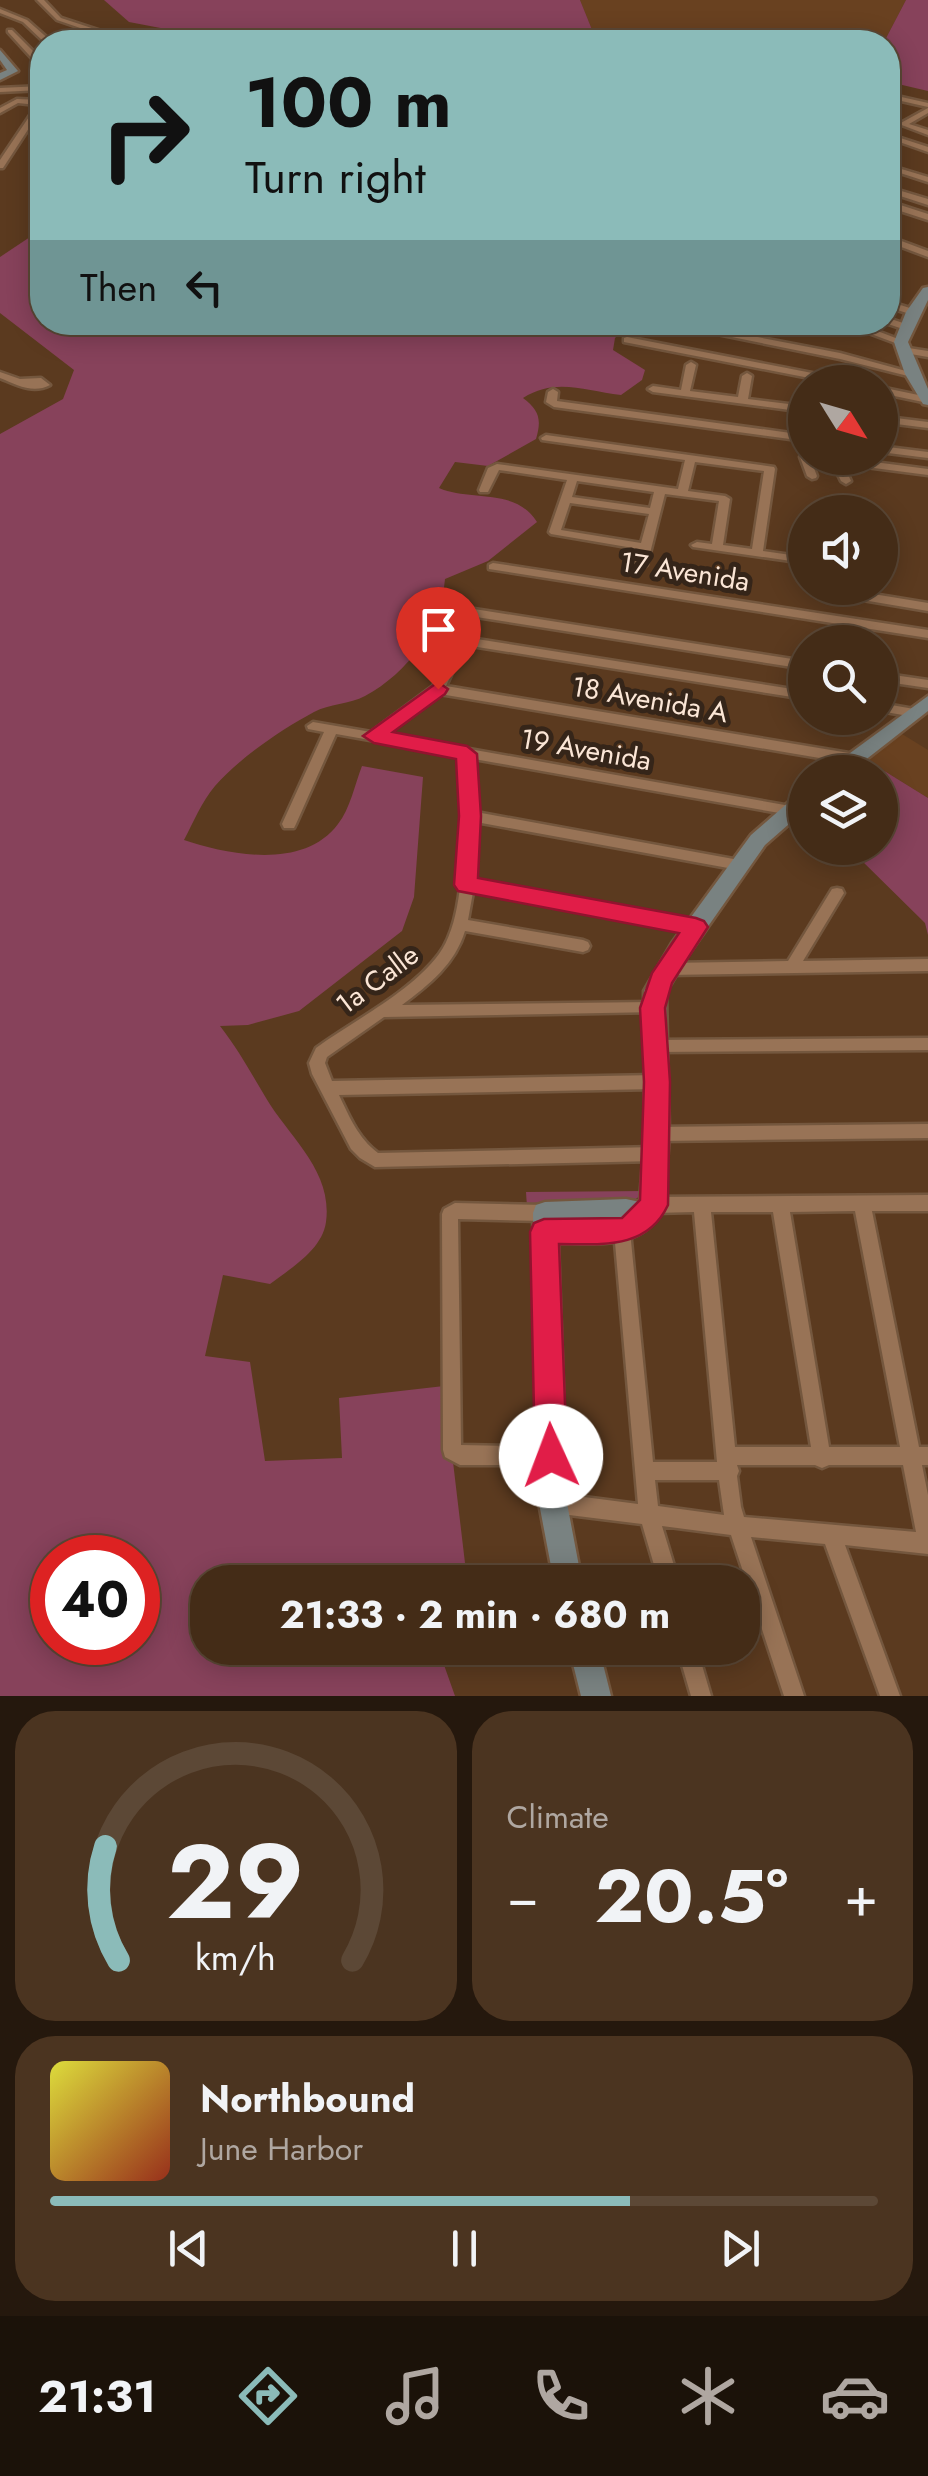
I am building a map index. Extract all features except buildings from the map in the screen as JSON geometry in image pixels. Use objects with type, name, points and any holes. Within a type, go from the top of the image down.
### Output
[{"type":"street","points":[[3,12],[41,1],[54,17],[96,30]]},
{"type":"street","points":[[3,12],[35,30]]},
{"type":"street","points":[[30,25],[54,17]]},
{"type":"street","points":[[10,31],[30,52]]},
{"type":"street","points":[[0,53],[20,77],[30,80]]},
{"type":"street","points":[[0,79],[13,70]]},
{"type":"street","points":[[0,79],[30,81]]},
{"type":"street","points":[[0,90],[30,84]]},
{"type":"street","points":[[900,98],[928,107]]},
{"type":"street","points":[[0,111],[11,105],[30,106]]},
{"type":"street","points":[[928,107],[903,124],[928,133]]},
{"type":"street","points":[[0,166],[5,147],[30,118]]},
{"type":"street","points":[[900,140],[928,150]]},
{"type":"street","points":[[900,171],[928,180]]},
{"type":"street","points":[[900,193],[928,202]]},
{"type":"street","points":[[900,208],[928,217]]},
{"type":"street","points":[[900,244],[928,254]]},
{"type":"street","points":[[903,340],[913,312],[928,290]]},
{"type":"street","points":[[900,308],[913,312]]},
{"type":"street","points":[[730,335],[912,374]]},
{"type":"street","points":[[887,335],[928,354]]},
{"type":"street","points":[[899,335],[912,374],[928,400]]},
{"type":"street","points":[[627,340],[788,371]]},
{"type":"street","points":[[685,393],[691,365]]},
{"type":"street","points":[[0,375],[23,381]]},
{"type":"street","points":[[743,400],[747,376]]},
{"type":"street","points":[[653,388],[788,407]]},
{"type":"street","points":[[553,392],[554,404],[788,436]]},
{"type":"street","points":[[898,394],[928,400]]},
{"type":"street","points":[[898,422],[928,426]]},
{"type":"street","points":[[546,438],[770,469],[758,553]]},
{"type":"street","points":[[898,451],[928,455]]},
{"type":"street","points":[[682,494],[691,458]]},
{"type":"street","points":[[484,490],[497,467],[727,502],[718,548]]},
{"type":"street","points":[[898,468],[928,472]]},
{"type":"street","points":[[842,475],[846,481]]},
{"type":"street","points":[[574,479],[554,529],[556,533],[645,547]]},
{"type":"street","points":[[641,564],[660,492]]},
{"type":"street","points":[[567,498],[655,512]]},
{"type":"street","points":[[696,545],[788,557]]},
{"type":"street","name":"17 Avenida","points":[[493,567],[928,634]]},
{"type":"street","points":[[898,601],[928,606]]},
{"type":"street","points":[[474,614],[788,662]]},
{"type":"street","points":[[374,736],[438,689],[464,641],[788,692]]},
{"type":"street","points":[[898,680],[928,684]]},
{"type":"street","name":"18 Avenida A","points":[[438,689],[831,755]]},
{"type":"street","points":[[860,755],[921,708]]},
{"type":"street","name":"19 Avenida","points":[[313,726],[467,754],[788,802]]},
{"type":"street","points":[[289,824],[332,729]]},
{"type":"street","name":"1a Calle","points":[[467,754],[470,816],[466,885],[459,924],[446,957],[383,1011],[321,1053],[317,1062],[329,1088],[365,1154],[376,1160],[657,1144]]},
{"type":"street","points":[[551,1456],[460,1456],[452,1450],[450,1214],[455,1211],[622,1231],[633,1227],[650,1210],[657,1144],[652,1008],[655,991],[739,865],[788,814]]},
{"type":"street","points":[[470,816],[739,865]]},
{"type":"street","points":[[466,885],[696,927]]},
{"type":"street","points":[[793,965],[838,894]]},
{"type":"street","points":[[459,924],[583,946]]},
{"type":"street","points":[[667,969],[928,965]]},
{"type":"street","points":[[383,1011],[652,1008]]},
{"type":"street","points":[[654,1046],[928,1044]]},
{"type":"street","points":[[329,1088],[657,1082]]},
{"type":"street","points":[[657,1144],[928,1131]]},
{"type":"street","points":[[553,1503],[738,1526],[928,1543],[921,1457],[862,1202]]},
{"type":"street","points":[[545,1222],[626,1210],[928,1203]]},
{"type":"street","points":[[780,1204],[822,1459]]},
{"type":"street","points":[[702,1207],[732,1507],[794,1696]]},
{"type":"street","points":[[545,1222],[553,1503],[565,1565]]},
{"type":"street","points":[[622,1231],[650,1514],[664,1565]]},
{"type":"street","points":[[646,1471],[822,1459],[921,1457]]},
{"type":"street","points":[[832,1536],[890,1696]]},
{"type":"street","points":[[588,1665],[596,1696]]},
{"type":"street","points":[[692,1665],[701,1696]]},
{"type":"shaded area","points":[[104,0],[580,0],[592,30],[171,30],[129,22]]},
{"type":"shaded area","points":[[580,0],[906,0],[890,30],[592,30]]},
{"type":"shaded area","points":[[906,0],[928,0],[928,91],[900,84],[900,30],[890,30]]},
{"type":"shaded area","points":[[30,237],[30,335],[618,335],[613,350],[645,370],[642,380],[621,395],[571,387],[535,392],[523,398],[538,416],[536,439],[488,466],[455,462],[439,488],[517,504],[537,522],[488,561],[445,579],[429,631],[395,675],[365,696],[301,719],[225,775],[210,792],[184,840],[244,854],[286,853],[306,848],[338,824],[362,766],[423,777],[414,897],[402,931],[299,1011],[248,1025],[220,1026],[316,1171],[323,1187],[326,1222],[312,1250],[270,1284],[223,1275],[205,1356],[250,1362],[265,1461],[342,1458],[339,1398],[444,1386],[465,1563],[190,1565],[190,1665],[444,1665],[455,1696],[0,1696],[0,434],[63,399],[74,370],[0,313],[0,257]]},
{"type":"shaded area","points":[[902,734],[928,750],[928,798],[898,779],[898,755],[871,755]]},
{"type":"shaded area","points":[[898,779],[928,798],[928,935],[925,923],[866,865],[898,865]]},
{"type":"shaded area","points":[[647,1191],[623,1208],[527,1207],[526,1192]]},
{"type":"route","points":[[438,689],[374,736],[467,754],[470,816],[466,885],[696,927],[660,980],[652,1008],[657,1082],[654,1205],[633,1227],[622,1231],[544,1232],[551,1456]]}]
